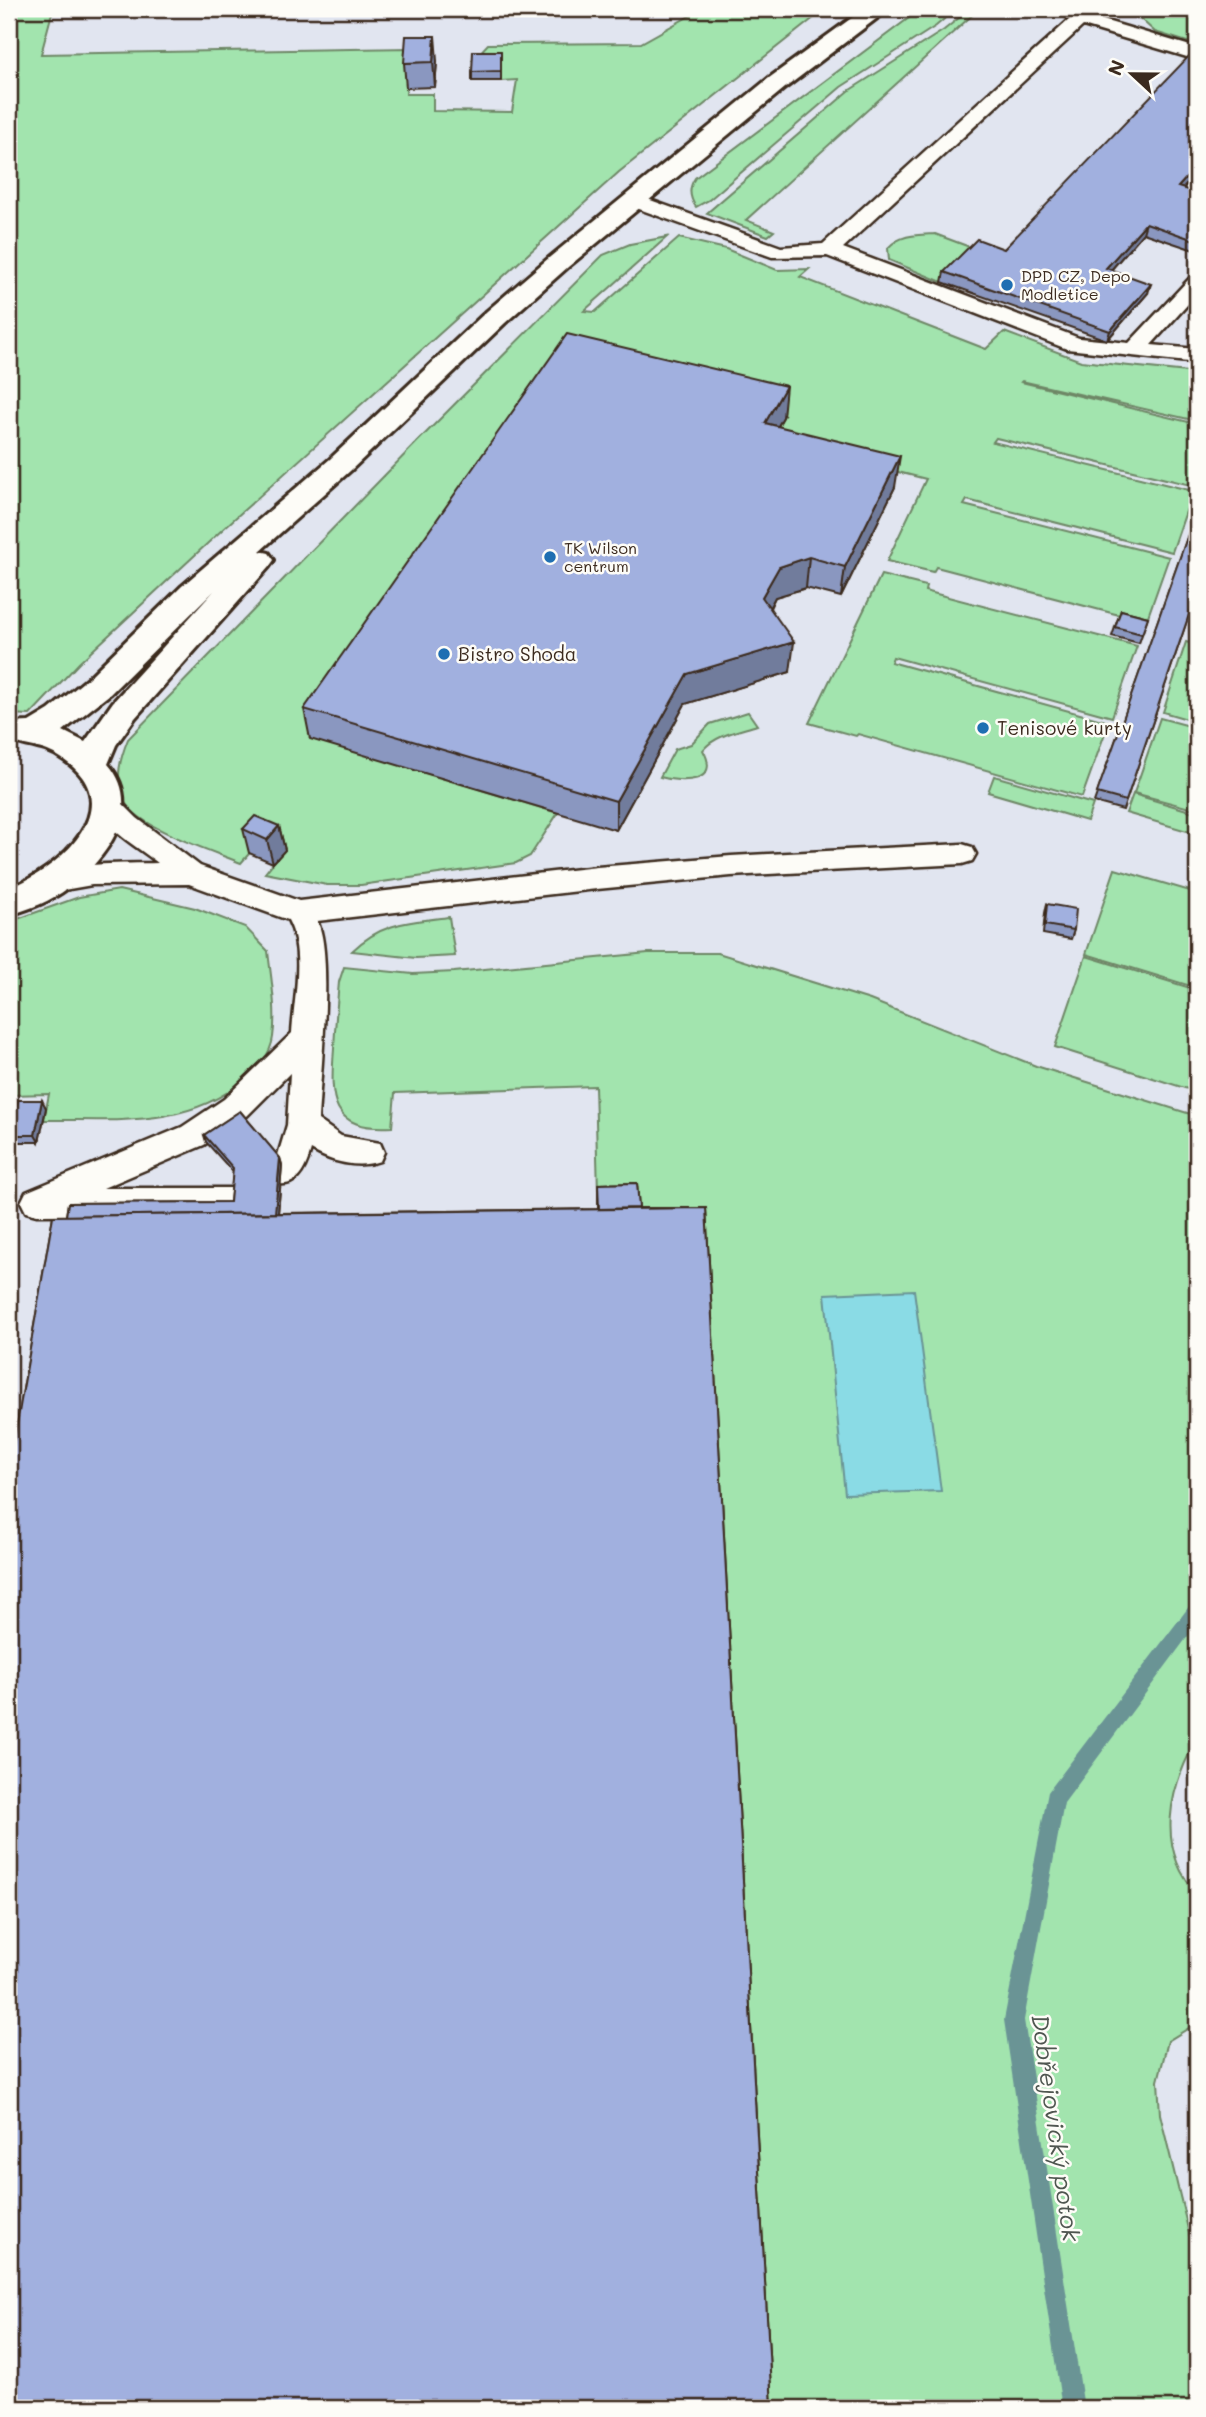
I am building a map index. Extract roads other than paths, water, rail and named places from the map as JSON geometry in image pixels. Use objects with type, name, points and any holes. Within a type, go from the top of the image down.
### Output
[{"type":"main road","points":[[22,732],[60,718],[99,686],[193,593],[340,465],[496,317],[777,83],[877,9]]},
{"type":"main road","points":[[92,764],[101,741],[124,710],[216,611],[340,465]]},
{"type":"main road","points":[[9,902],[26,897],[58,880],[78,863],[103,825],[107,804],[103,783],[92,764],[68,745],[22,732]]},
{"type":"lane","points":[[829,250],[1071,14],[1197,54]]},
{"type":"lane","points":[[635,201],[779,253],[829,250],[1075,344],[1197,356]]},
{"type":"lane","points":[[1135,349],[1197,282]]},
{"type":"lane","points":[[107,804],[127,825],[190,873],[298,912],[731,866],[962,854]]},
{"type":"lane","points":[[58,880],[92,875],[190,873]]},
{"type":"lane","points":[[282,1173],[292,1161],[302,1125],[311,959],[309,932],[298,912]]},
{"type":"lane","points":[[23,1203],[193,1136],[234,1108],[307,1037]]},
{"type":"lane","points":[[302,1125],[318,1140],[343,1152],[369,1152]]},
{"type":"lane","points":[[23,1203],[233,1201]]},
{"type":"water","points":[[914,1290],[941,1491],[845,1494],[825,1294]]},
{"type":"waterway","name":"Dobřejovický potok","points":[[1073,2408],[1014,2020],[1055,1799],[1197,1610]]},
{"type":"place","name":"DPD CZ, Depo Modletice","points":[[1007,285]]},
{"type":"place","name":"TK Wilson centrum","points":[[550,557]]},
{"type":"place","name":"Bistro Shoda","points":[[444,654]]},
{"type":"place","name":"Tenisové kurty","points":[[983,728]]}]
